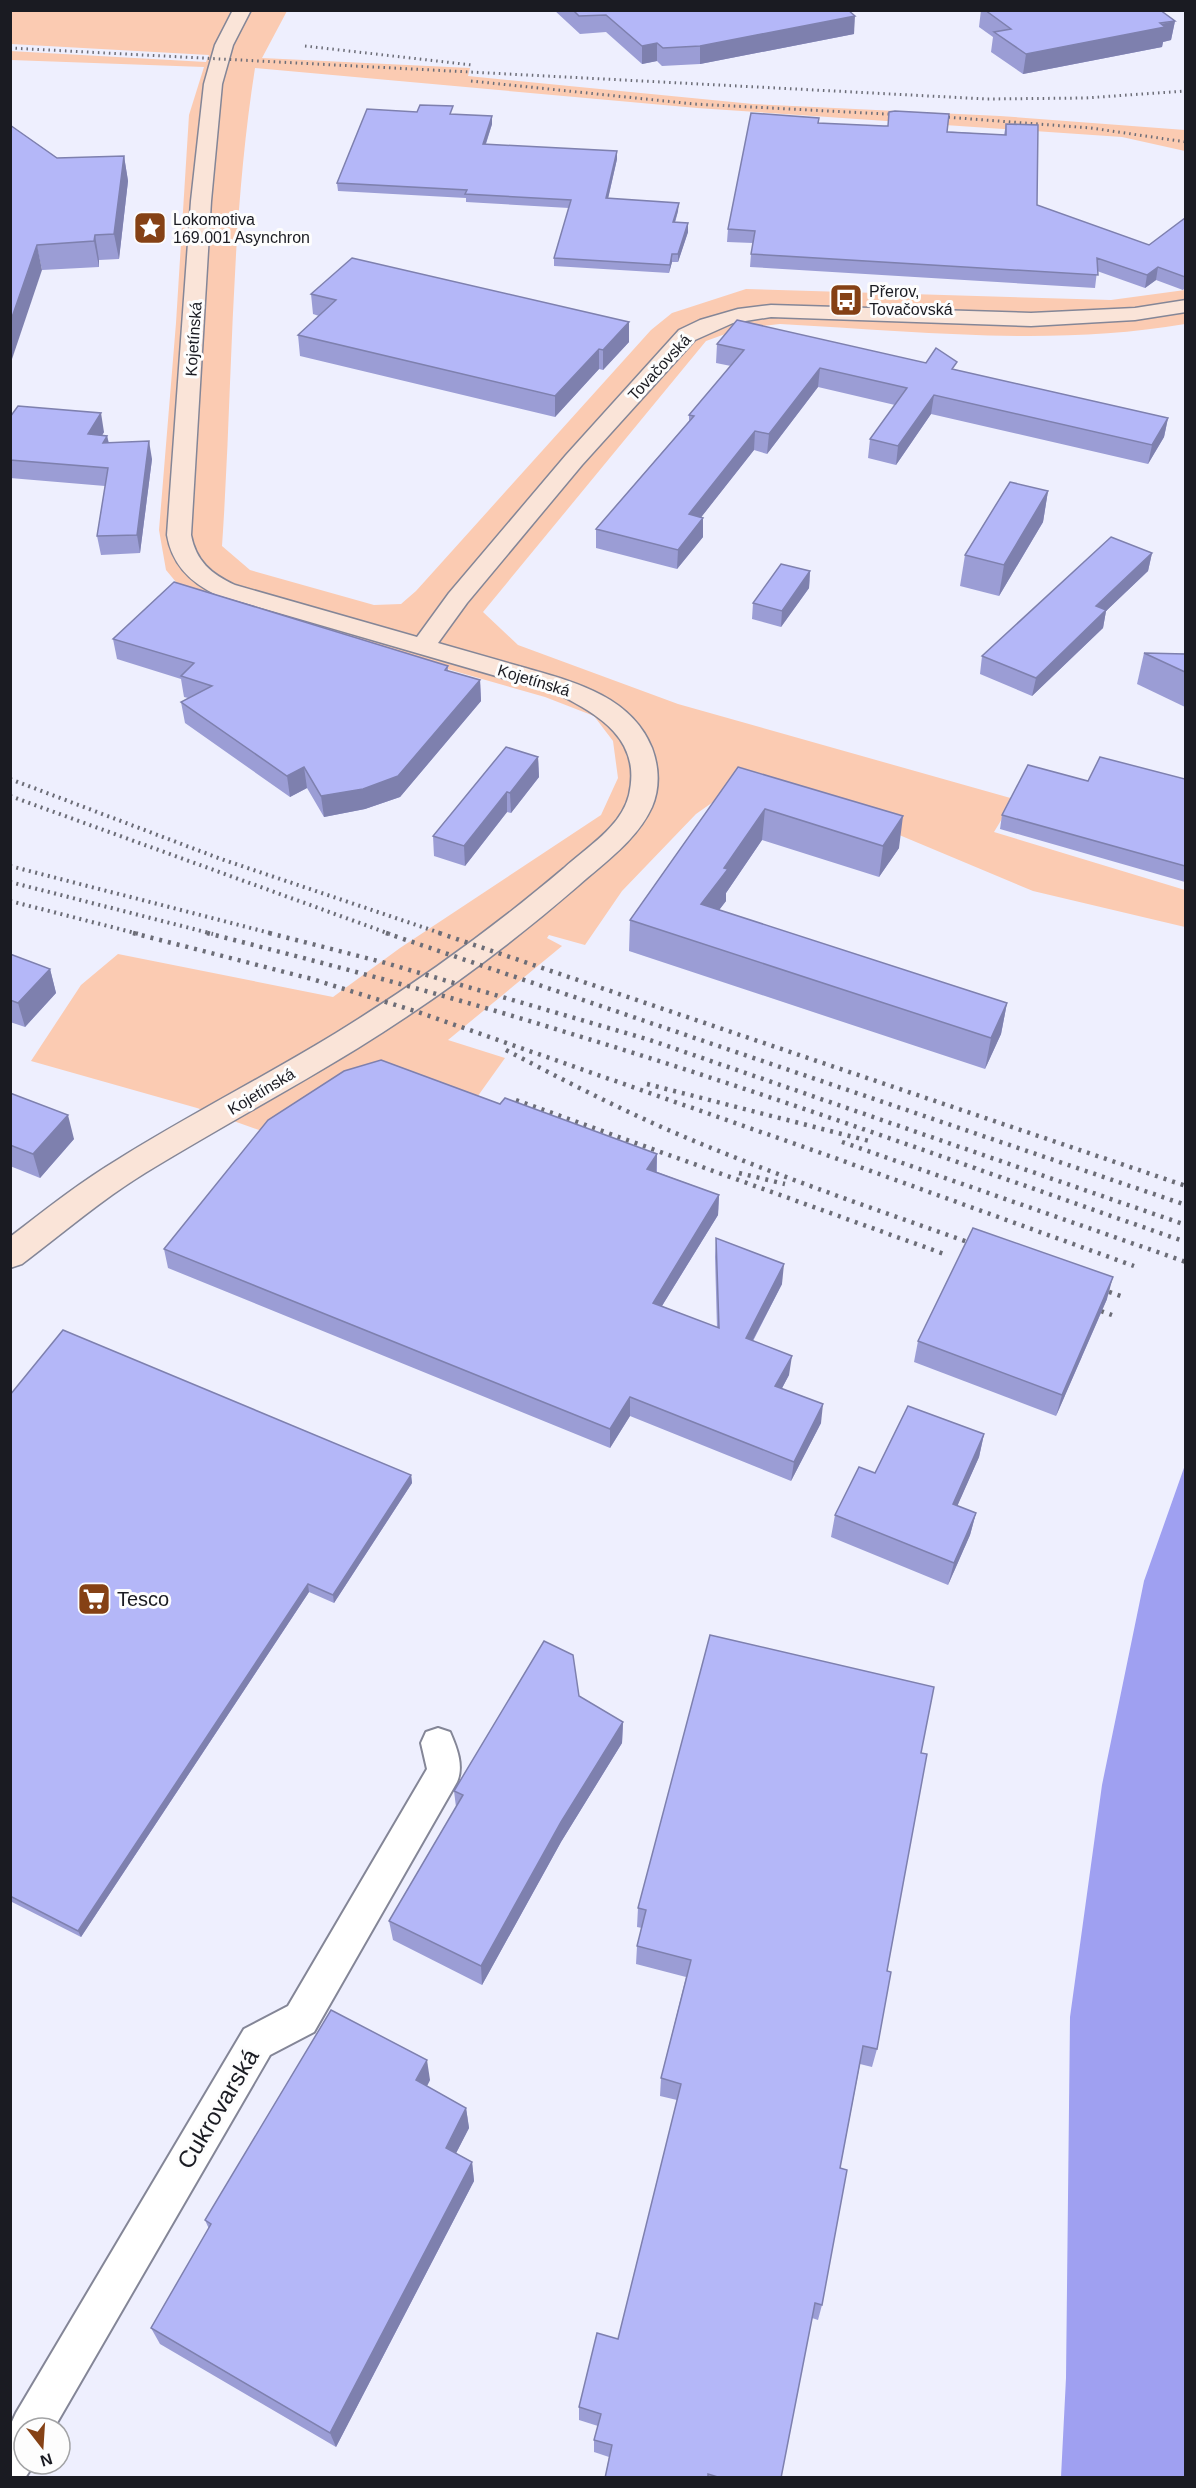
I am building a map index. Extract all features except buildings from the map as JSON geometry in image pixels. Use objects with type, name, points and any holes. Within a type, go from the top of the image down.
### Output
[{"type":"main road","name":"Kojetínská","points":[[12,1252],[94,1190],[382,1019],[526,915],[594,856],[630,820],[640,805],[644,785],[644,767],[632,735],[620,720],[596,702],[567,688],[226,590],[212,584],[196,572],[182,552],[180,535],[207,138],[217,67],[224,45],[242,10]]},
{"type":"main road","name":"Tovačovská","points":[[422,647],[458,598],[574,460],[687,335],[702,325],[729,316],[771,311],[1052,319],[1132,315],[1185,306]]},
{"type":"street","name":"Cukrovarská","points":[[38,2416],[257,2042],[302,2019],[445,1771],[438,1743]]},
{"type":"shaded area","points":[[11,11],[287,11],[262,58],[470,68],[468,76],[753,104],[1000,116],[1185,130],[1185,151],[1122,137],[697,108],[255,68],[236,247],[222,546],[250,570],[374,605],[401,604],[416,591],[651,330],[672,313],[746,289],[1111,300],[1185,290],[1185,324],[1135,331],[1085,335],[983,335],[780,324],[742,328],[706,341],[483,612],[518,645],[678,704],[1014,799],[994,832],[1185,890],[1185,927],[1033,891],[873,824],[733,788],[696,814],[622,891],[585,945],[549,935],[547,938],[562,946],[448,1040],[505,1058],[475,1100],[262,1131],[197,1108],[31,1061],[81,985],[118,954],[333,997],[400,948],[601,815],[618,778],[613,741],[594,716],[545,697],[186,594],[166,570],[159,530],[176,323],[189,115],[204,67],[11,60],[10,51],[206,62],[209,55],[11,44]]},
{"type":"water","points":[[1185,1465],[1185,2477],[1061,2477],[1066,2378],[1070,2017],[1102,1785],[1144,1581]]},
{"type":"railway","points":[[305,46],[472,65]]},
{"type":"railway","points":[[10,48],[987,99],[1085,98],[1186,91]]},
{"type":"railway","points":[[471,81],[694,104],[905,115]]},
{"type":"railway","points":[[932,116],[1091,128],[1186,142]]},
{"type":"railway","points":[[10,779],[221,859],[443,934]]},
{"type":"railway","points":[[10,796],[390,934]]},
{"type":"railway","points":[[10,866],[274,934]]},
{"type":"railway","points":[[10,882],[213,934]]},
{"type":"railway","points":[[10,901],[139,934]]},
{"type":"railway","points":[[133,933],[312,979],[418,1012],[821,1153],[1134,1266]]},
{"type":"railway","points":[[207,933],[438,994],[652,1059],[805,1109],[1186,1242]]},
{"type":"railway","points":[[269,933],[382,962],[650,1040],[1186,1225]]},
{"type":"railway","points":[[386,933],[1186,1205]]},
{"type":"railway","points":[[439,933],[1186,1186]]},
{"type":"railway","points":[[506,1050],[618,1107],[723,1153],[982,1247]]},
{"type":"railway","points":[[647,1084],[873,1142]]},
{"type":"railway","points":[[516,1100],[947,1255]]},
{"type":"railway","points":[[842,1142],[1186,1262]]},
{"type":"railway","points":[[739,1173],[785,1184]]},
{"type":"railway","points":[[1092,1286],[1121,1296]]},
{"type":"railway","points":[[1101,1311],[1112,1315]]},
{"type":"place","name":"Lokomotiva 169.001 Asynchron","points":[[150,228]]},
{"type":"place","name":"Přerov, Tovačovská","points":[[846,300]]},
{"type":"place","name":"Tesco","points":[[94,1599]]}]
